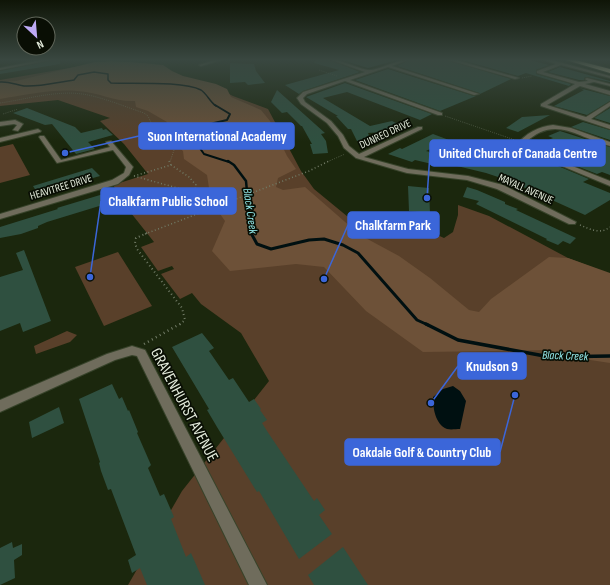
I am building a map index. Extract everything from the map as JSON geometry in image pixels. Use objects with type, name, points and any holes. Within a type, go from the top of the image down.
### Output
[{"type":"street","name":"MAYALL AVENUE","points":[[325,87],[305,94],[300,98],[303,103],[329,122],[341,136],[346,147],[358,157],[407,171],[468,178],[500,188],[572,222]]},
{"type":"street","points":[[367,87],[440,114]]},
{"type":"street","points":[[455,87],[476,94]]},
{"type":"street","points":[[573,87],[542,104],[610,127]]},
{"type":"street","points":[[590,87],[610,93]]},
{"type":"street","points":[[588,119],[610,104]]},
{"type":"street","points":[[0,124],[15,122],[20,124],[8,130]]},
{"type":"street","points":[[610,144],[551,126],[546,127],[522,142],[520,145],[530,151],[610,184]]},
{"type":"street","name":"DUNREO DRIVE","points":[[358,157],[420,128]]},
{"type":"street","points":[[8,130],[25,134]]},
{"type":"street","points":[[0,140],[38,131]]},
{"type":"street","points":[[42,137],[59,162],[114,148],[109,142]]},
{"type":"street","name":"HEAVITREE DRIVE","points":[[0,216],[115,182],[127,174],[130,167],[114,148]]},
{"type":"street","name":"GRAVENHURST AVENUE","points":[[0,406],[111,357],[130,351],[140,353],[258,585]]},
{"type":"path","points":[[0,103],[58,94],[74,94],[88,95],[140,110],[148,116],[153,128],[174,147],[168,161],[171,165],[189,177],[196,185],[191,209],[195,214]]},
{"type":"path","points":[[3,114],[18,109]]},
{"type":"path","points":[[440,114],[515,140],[520,145]]},
{"type":"path","points":[[130,351],[177,327],[185,320],[185,314],[182,308],[137,249],[135,243],[136,238],[309,171],[352,151]]},
{"type":"path","points":[[171,165],[134,176],[148,181],[157,181],[176,188],[196,190]]},
{"type":"path","points":[[572,222],[597,232],[607,231],[610,227]]},
{"type":"shaded area","points":[[0,87],[216,87],[233,96],[268,109],[301,171],[314,189],[359,226],[384,237],[400,218],[444,238],[453,232],[458,215],[458,205],[489,216],[568,258],[610,274],[610,585],[128,585],[182,491],[269,381],[241,333],[201,304],[192,293],[180,299],[161,274],[174,269],[172,266],[158,271],[141,247],[154,242],[127,208],[113,185],[148,174],[124,144],[100,121],[110,118],[58,100],[0,106]]},
{"type":"shaded area","points":[[0,87],[223,87],[227,89],[231,97],[261,110],[270,121],[287,156],[296,169],[278,178],[276,187],[283,190],[305,187],[360,235],[399,256],[430,278],[469,310],[479,312],[491,299],[549,257],[568,258],[610,273],[610,363],[564,356],[550,350],[423,352],[366,311],[324,267],[296,264],[230,271],[212,251],[225,221],[211,201],[207,175],[184,159],[183,151],[175,144],[176,136],[164,131],[167,122],[148,111],[136,107],[135,101],[120,100],[85,92],[48,92],[0,99]]},
{"type":"shaded area","points":[[13,144],[30,175],[0,183],[0,147]]},
{"type":"shaded area","points":[[118,252],[152,306],[104,326],[75,267]]},
{"type":"shaded area","points":[[67,331],[77,335],[70,342],[36,354],[34,346]]},
{"type":"shaded area","points":[[453,386],[460,391],[466,401],[460,429],[447,429],[443,427],[437,420],[434,406],[433,397],[443,389]]},
{"type":"building","points":[[289,87],[314,87],[303,91],[299,94]]},
{"type":"building","points":[[333,87],[357,87],[432,114],[420,120],[347,92],[323,98],[370,126],[392,121],[404,127],[394,129],[396,131],[368,133],[371,140],[357,141],[351,129],[348,129],[336,116],[338,116],[306,97]]},
{"type":"building","points":[[375,87],[446,87],[476,96],[440,111]]},
{"type":"building","points":[[462,87],[494,87],[480,94]]},
{"type":"building","points":[[579,88],[610,96],[610,101],[587,115],[554,106],[584,90]]},
{"type":"building","points":[[277,90],[325,133],[321,134],[326,141],[328,153],[313,154],[310,144],[312,144],[302,126],[287,112],[282,113],[271,102]]},
{"type":"building","points":[[27,108],[75,127],[81,133],[102,128],[103,130],[106,129],[113,135],[88,142],[95,149],[76,154],[52,124],[45,125],[13,113]]},
{"type":"building","points":[[610,108],[610,123],[594,118]]},
{"type":"building","points":[[550,115],[518,132],[506,128],[522,117]]},
{"type":"building","points":[[583,122],[610,130],[610,140],[571,127]]},
{"type":"building","points":[[560,131],[610,147],[610,175],[602,172],[597,174],[535,150],[540,148],[535,146],[553,138],[548,136]]},
{"type":"building","points":[[433,134],[449,140],[426,151],[457,159],[450,166],[434,162],[432,164],[415,160],[412,162],[388,154],[400,148],[402,149]]},
{"type":"building","points":[[527,153],[589,179],[583,182],[610,193],[610,200],[585,215],[521,186],[522,185],[486,173],[457,166],[463,158],[479,162],[480,164],[484,163],[497,166]]},
{"type":"building","points":[[92,168],[100,176],[38,194],[33,186]]},
{"type":"building","points":[[408,186],[429,188],[430,213],[409,211]]},
{"type":"building","points":[[467,187],[505,202],[505,204],[518,209],[516,210],[576,238],[570,244],[563,241],[558,245],[546,240],[547,239],[476,204],[479,201],[463,197]]},
{"type":"building","points":[[112,192],[119,200],[47,222],[38,226],[38,228],[21,234],[0,238],[0,227]]},
{"type":"building","points":[[24,250],[51,321],[23,332],[20,323],[0,331],[0,277],[23,270],[16,253]]},
{"type":"building","points":[[202,333],[214,348],[209,351],[229,380],[233,378],[249,402],[254,399],[261,409],[260,410],[267,420],[262,423],[267,431],[314,501],[317,498],[325,510],[319,515],[332,534],[299,559],[259,491],[257,492],[217,427],[207,410],[209,409],[172,347]]},
{"type":"building","points":[[112,384],[119,399],[122,397],[128,411],[129,410],[151,465],[148,468],[160,496],[164,494],[174,517],[171,519],[186,557],[191,553],[205,585],[147,585],[140,568],[132,573],[128,560],[136,555],[111,489],[108,490],[101,471],[100,462],[79,399]]},
{"type":"building","points":[[59,407],[64,423],[32,438],[29,422]]},
{"type":"building","points":[[12,542],[13,548],[22,544],[22,555],[14,560],[15,578],[0,585],[0,548]]},
{"type":"building","points":[[343,547],[368,585],[314,585],[308,575]]},
{"type":"waterway","name":"Black Creek","points":[[194,87],[201,90],[215,105]]},
{"type":"waterway","name":"Black Creek","points":[[215,105],[230,114],[227,120],[214,123],[190,134],[204,154],[229,162]]},
{"type":"waterway","name":"Black Creek","points":[[228,161],[234,165],[246,181],[251,234]]},
{"type":"waterway","name":"Black Creek","points":[[251,233],[257,244],[271,249],[309,240],[324,239],[343,245],[358,253],[417,320],[428,325]]},
{"type":"waterway","name":"Black Creek","points":[[428,325],[458,340],[550,357],[610,356]]},
{"type":"place","name":"Suon International Academy","points":[[65,153]]},
{"type":"place","name":"United Church of Canada Centre","points":[[427,198]]},
{"type":"place","name":"Chalkfarm Public School","points":[[90,277]]},
{"type":"place","name":"Chalkfarm Park","points":[[324,279]]},
{"type":"place","name":"Oakdale Golf & Country Club","points":[[515,395]]},
{"type":"place","name":"Knudson 9","points":[[431,403]]}]
